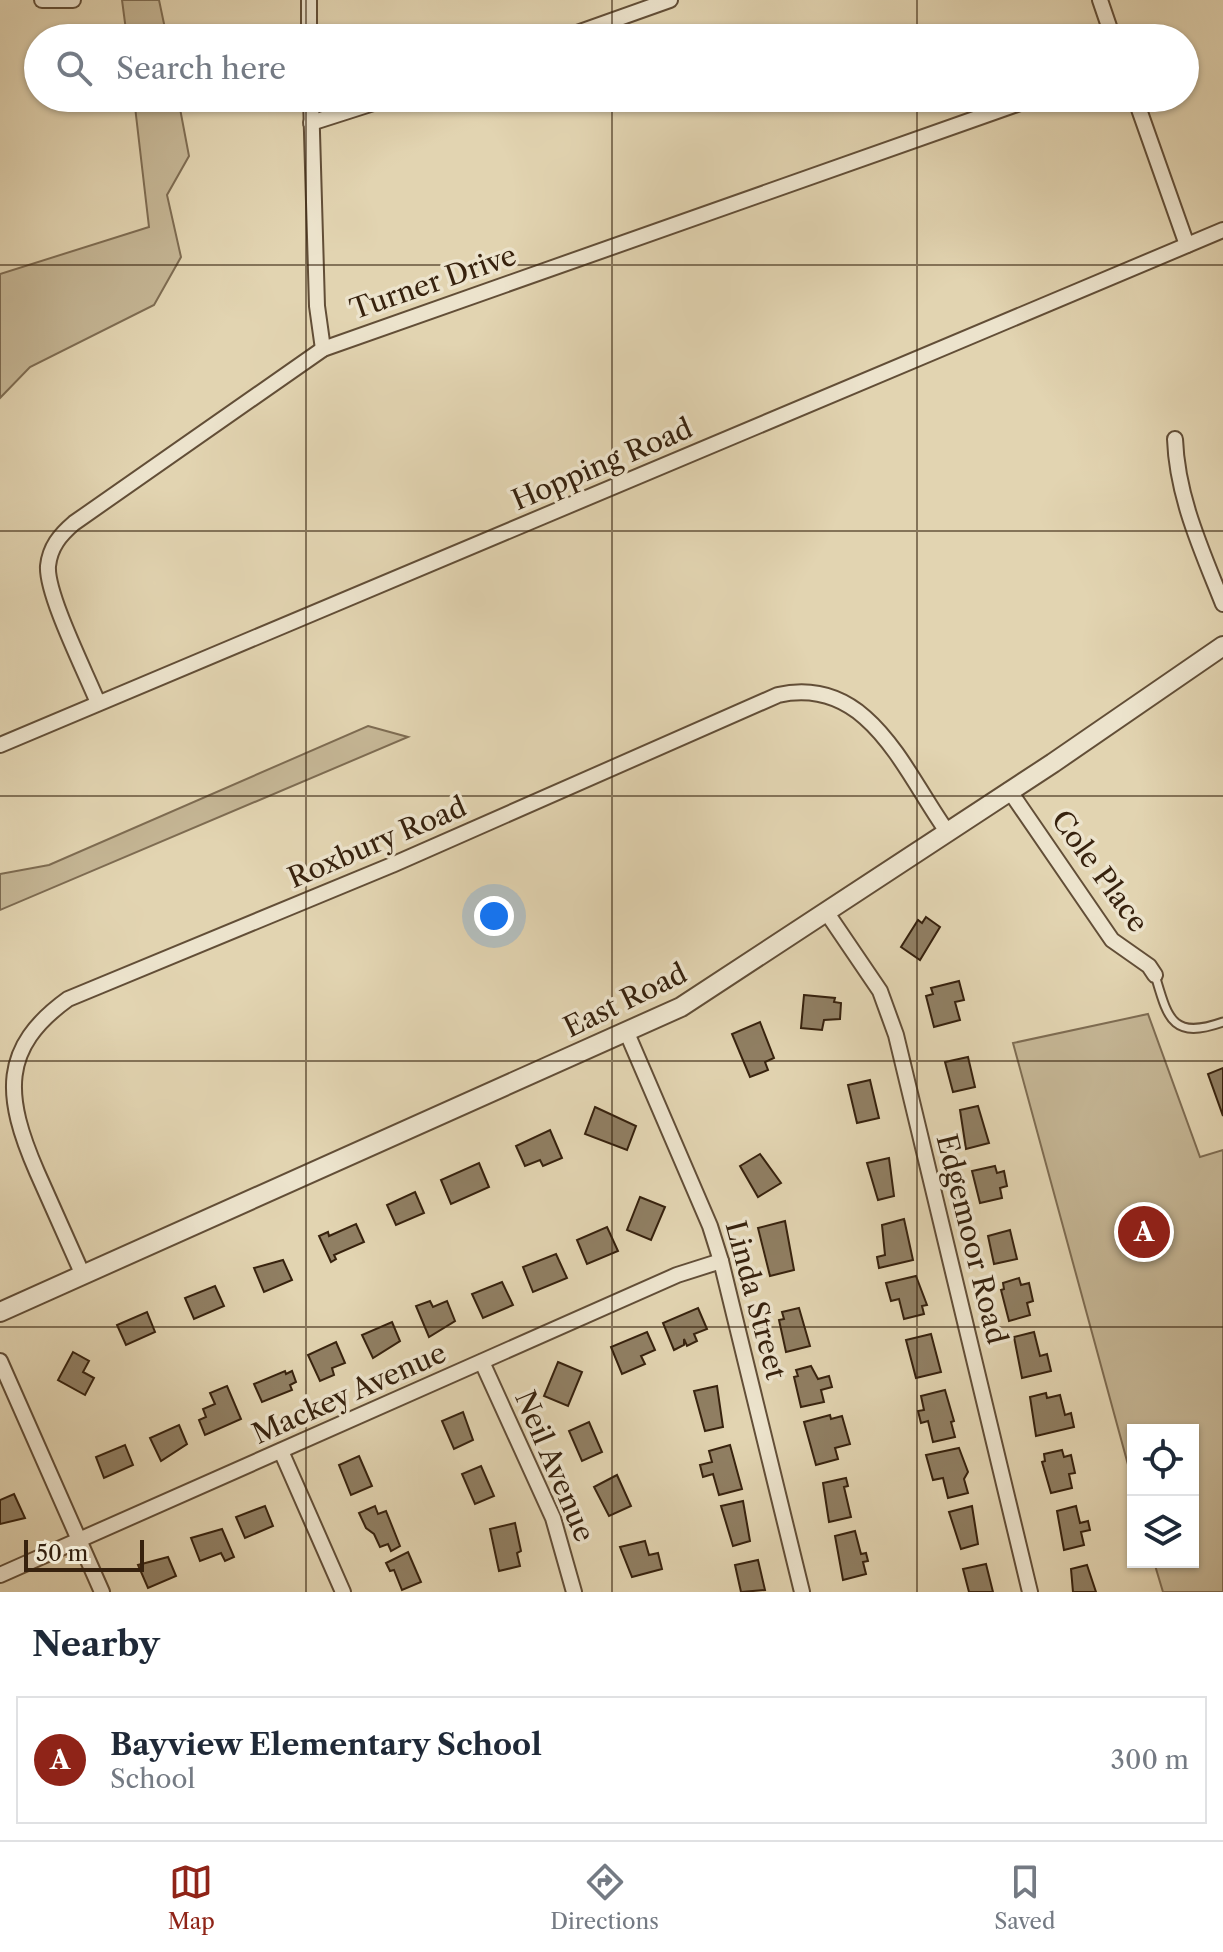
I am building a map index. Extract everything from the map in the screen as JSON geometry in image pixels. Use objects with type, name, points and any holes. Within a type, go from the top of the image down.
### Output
[{"type":"street","points":[[42,0],[73,0]]},
{"type":"street","points":[[309,0],[309,24]]},
{"type":"street","points":[[602,24],[670,0]]},
{"type":"street","points":[[1100,0],[1108,24]]},
{"type":"street","points":[[311,112],[317,306],[323,349]]},
{"type":"street","points":[[311,123],[345,112]]},
{"type":"street","name":"Turner Drive","points":[[98,703],[51,587],[49,563],[57,539],[74,523],[323,349],[994,112]]},
{"type":"street","points":[[1140,112],[1187,245]]},
{"type":"street","name":"Hopping Road","points":[[0,745],[1223,230]]},
{"type":"street","points":[[1175,439],[1178,474],[1192,525],[1223,604]]},
{"type":"street","name":"East Road","points":[[0,1312],[681,1007],[827,913],[1223,646]]},
{"type":"street","name":"Roxbury Road","points":[[82,1273],[12,1114],[7,1083],[11,1061],[26,1032],[46,1012],[68,999],[364,877],[778,695],[796,691],[837,698],[871,721],[946,830]]},
{"type":"street","name":"Cole Place","points":[[1009,790],[1112,940],[1133,958],[1149,966],[1155,975]]},
{"type":"street","name":"Edgemoor Road","points":[[827,913],[880,991],[896,1035],[1030,1592]]},
{"type":"street","name":"Linda Street","points":[[627,1033],[710,1226],[721,1261],[802,1592]]},
{"type":"street","name":"Mackey Avenue","points":[[0,1575],[677,1275],[721,1261]]},
{"type":"street","points":[[0,1361],[102,1592]]},
{"type":"street","name":"Neil Avenue","points":[[482,1362],[553,1518],[574,1592]]},
{"type":"street","points":[[281,1451],[343,1592]]},
{"type":"lane","points":[[1155,975],[1167,1014],[1182,1028],[1198,1031],[1223,1022]]},
{"type":"shaded area","points":[[122,0],[159,0],[164,24],[125,24]]},
{"type":"shaded area","points":[[136,112],[181,112],[189,156],[167,195],[181,257],[154,305],[30,367],[0,398],[0,274],[149,227]]},
{"type":"shaded area","points":[[368,726],[408,737],[0,910],[0,874],[49,865]]},
{"type":"shaded area","points":[[1148,1014],[1200,1157],[1223,1150],[1223,1592],[1163,1592],[1156,1568],[1199,1568],[1199,1424],[1127,1424],[1127,1461],[1013,1043]]},
{"type":"building","points":[[926,917],[940,927],[920,960],[901,947],[918,920],[922,923]]},
{"type":"building","points":[[959,981],[964,1000],[955,1002],[960,1020],[934,1027],[926,996],[933,994],[931,988]]},
{"type":"building","points":[[804,995],[835,998],[834,1002],[841,1003],[840,1019],[824,1020],[822,1030],[801,1028]]},
{"type":"building","points":[[760,1022],[774,1058],[765,1062],[768,1070],[750,1077],[732,1034]]},
{"type":"building","points":[[968,1057],[975,1087],[953,1092],[945,1062]]},
{"type":"building","points":[[1223,1068],[1223,1116],[1208,1074]]},
{"type":"building","points":[[870,1080],[879,1118],[857,1123],[848,1085]]},
{"type":"building","points":[[978,1106],[989,1143],[966,1149],[960,1110]]},
{"type":"building","points":[[595,1107],[636,1126],[627,1150],[585,1134]]},
{"type":"building","points":[[550,1130],[562,1158],[543,1166],[540,1160],[525,1166],[516,1146]]},
{"type":"building","points":[[760,1154],[781,1183],[758,1197],[740,1166]]},
{"type":"building","points":[[889,1158],[894,1196],[878,1200],[867,1163]]},
{"type":"building","points":[[479,1163],[489,1187],[451,1204],[441,1180]]},
{"type":"building","points":[[995,1166],[997,1173],[1004,1171],[1007,1186],[1000,1188],[1002,1198],[980,1203],[972,1171]]},
{"type":"building","points":[[415,1192],[424,1213],[396,1225],[387,1205]]},
{"type":"building","points":[[640,1197],[665,1207],[651,1240],[627,1230]]},
{"type":"building","points":[[904,1219],[913,1260],[879,1268],[877,1257],[885,1255],[882,1225]]},
{"type":"building","points":[[785,1221],[794,1270],[770,1276],[758,1228]]},
{"type":"building","points":[[356,1224],[364,1242],[334,1255],[336,1259],[331,1262],[319,1236],[328,1232],[329,1236]]},
{"type":"building","points":[[607,1227],[618,1251],[587,1264],[577,1240]]},
{"type":"building","points":[[1010,1230],[1017,1259],[994,1264],[988,1236]]},
{"type":"building","points":[[556,1254],[567,1278],[533,1292],[523,1267]]},
{"type":"building","points":[[283,1260],[292,1280],[264,1292],[254,1268]]},
{"type":"building","points":[[916,1276],[927,1305],[922,1306],[924,1314],[904,1319],[899,1299],[891,1301],[886,1283]]},
{"type":"building","points":[[1019,1278],[1021,1285],[1029,1283],[1033,1301],[1027,1303],[1030,1315],[1009,1321],[1001,1290],[1004,1289],[1003,1283]]},
{"type":"building","points":[[502,1282],[513,1305],[483,1318],[472,1294]]},
{"type":"building","points":[[215,1286],[224,1306],[194,1319],[185,1298]]},
{"type":"building","points":[[430,1301],[433,1307],[447,1301],[455,1321],[429,1337],[416,1306]]},
{"type":"building","points":[[698,1308],[707,1329],[694,1334],[697,1341],[687,1346],[684,1339],[684,1345],[674,1350],[663,1323]]},
{"type":"building","points":[[799,1308],[810,1346],[786,1352],[779,1320],[784,1319],[782,1312]]},
{"type":"building","points":[[147,1312],[155,1332],[126,1345],[117,1325]]},
{"type":"building","points":[[392,1322],[400,1341],[373,1358],[362,1335]]},
{"type":"building","points":[[647,1332],[655,1350],[641,1356],[645,1364],[622,1374],[611,1347]]},
{"type":"building","points":[[1034,1332],[1040,1356],[1047,1354],[1051,1371],[1022,1378],[1014,1337]]},
{"type":"building","points":[[931,1334],[941,1372],[916,1378],[906,1340]]},
{"type":"building","points":[[336,1342],[345,1363],[332,1368],[334,1375],[320,1381],[308,1355]]},
{"type":"building","points":[[73,1352],[89,1361],[83,1372],[94,1378],[85,1395],[58,1380]]},
{"type":"building","points":[[558,1362],[582,1372],[568,1406],[544,1396]]},
{"type":"building","points":[[811,1366],[818,1379],[829,1376],[832,1387],[821,1390],[824,1402],[801,1407],[794,1377],[798,1376],[796,1370]]},
{"type":"building","points":[[285,1371],[286,1374],[292,1371],[296,1382],[290,1385],[292,1390],[262,1402],[254,1384]]},
{"type":"building","points":[[227,1386],[241,1419],[205,1435],[199,1420],[206,1417],[203,1409],[215,1404],[210,1393]]},
{"type":"building","points":[[717,1386],[723,1427],[705,1431],[694,1391]]},
{"type":"building","points":[[945,1390],[955,1437],[933,1442],[928,1421],[921,1423],[918,1411],[924,1410],[921,1396]]},
{"type":"building","points":[[1046,1393],[1047,1398],[1060,1395],[1065,1415],[1071,1413],[1074,1427],[1036,1436],[1030,1397]]},
{"type":"building","points":[[463,1412],[473,1440],[454,1449],[442,1421]]},
{"type":"building","points":[[830,1415],[831,1419],[842,1416],[850,1444],[835,1448],[838,1459],[816,1465],[804,1422]]},
{"type":"building","points":[[589,1422],[602,1452],[582,1461],[569,1431]]},
{"type":"building","points":[[179,1425],[187,1444],[161,1461],[150,1438]]},
{"type":"building","points":[[125,1445],[133,1465],[104,1478],[96,1457]]},
{"type":"building","points":[[730,1445],[742,1489],[719,1495],[713,1474],[703,1477],[700,1465],[712,1462],[709,1451]]},
{"type":"building","points":[[959,1448],[968,1472],[964,1479],[968,1493],[948,1498],[943,1478],[933,1480],[926,1455]]},
{"type":"building","points":[[1062,1450],[1064,1457],[1071,1455],[1075,1473],[1069,1474],[1072,1488],[1051,1493],[1042,1462],[1045,1461],[1044,1454]]},
{"type":"building","points":[[359,1456],[372,1486],[351,1495],[339,1465]]},
{"type":"building","points":[[481,1466],[494,1496],[475,1504],[462,1474]]},
{"type":"building","points":[[617,1475],[631,1506],[609,1516],[594,1487]]},
{"type":"building","points":[[846,1478],[848,1486],[844,1487],[851,1517],[829,1522],[823,1483]]},
{"type":"building","points":[[14,1494],[25,1518],[0,1524],[0,1500]]},
{"type":"building","points":[[743,1501],[750,1541],[733,1546],[721,1506]]},
{"type":"building","points":[[265,1506],[273,1526],[245,1538],[236,1517]]},
{"type":"building","points":[[375,1506],[378,1514],[386,1511],[400,1546],[391,1551],[388,1544],[380,1547],[359,1513]]},
{"type":"building","points":[[972,1506],[978,1544],[961,1549],[949,1512]]},
{"type":"building","points":[[1076,1506],[1080,1523],[1088,1521],[1090,1530],[1081,1532],[1084,1545],[1064,1550],[1057,1511]]},
{"type":"building","points":[[515,1523],[521,1551],[517,1553],[520,1566],[499,1571],[490,1529]]},
{"type":"building","points":[[222,1529],[234,1557],[225,1561],[221,1553],[200,1561],[191,1538]]},
{"type":"building","points":[[855,1531],[861,1554],[866,1553],[868,1561],[863,1562],[866,1574],[843,1580],[835,1536]]},
{"type":"building","points":[[645,1541],[649,1555],[658,1553],[662,1569],[632,1577],[620,1547]]},
{"type":"building","points":[[408,1552],[421,1582],[402,1590],[394,1570],[390,1571],[386,1563]]},
{"type":"building","points":[[168,1557],[176,1576],[148,1588],[138,1565]]},
{"type":"building","points":[[758,1560],[765,1590],[741,1592],[735,1565]]},
{"type":"building","points":[[986,1564],[993,1592],[969,1592],[963,1569]]},
{"type":"building","points":[[1087,1565],[1096,1592],[1073,1592],[1071,1569]]},
{"type":"place","name":"Bayview Elementary School","points":[[1144,1232]]}]
